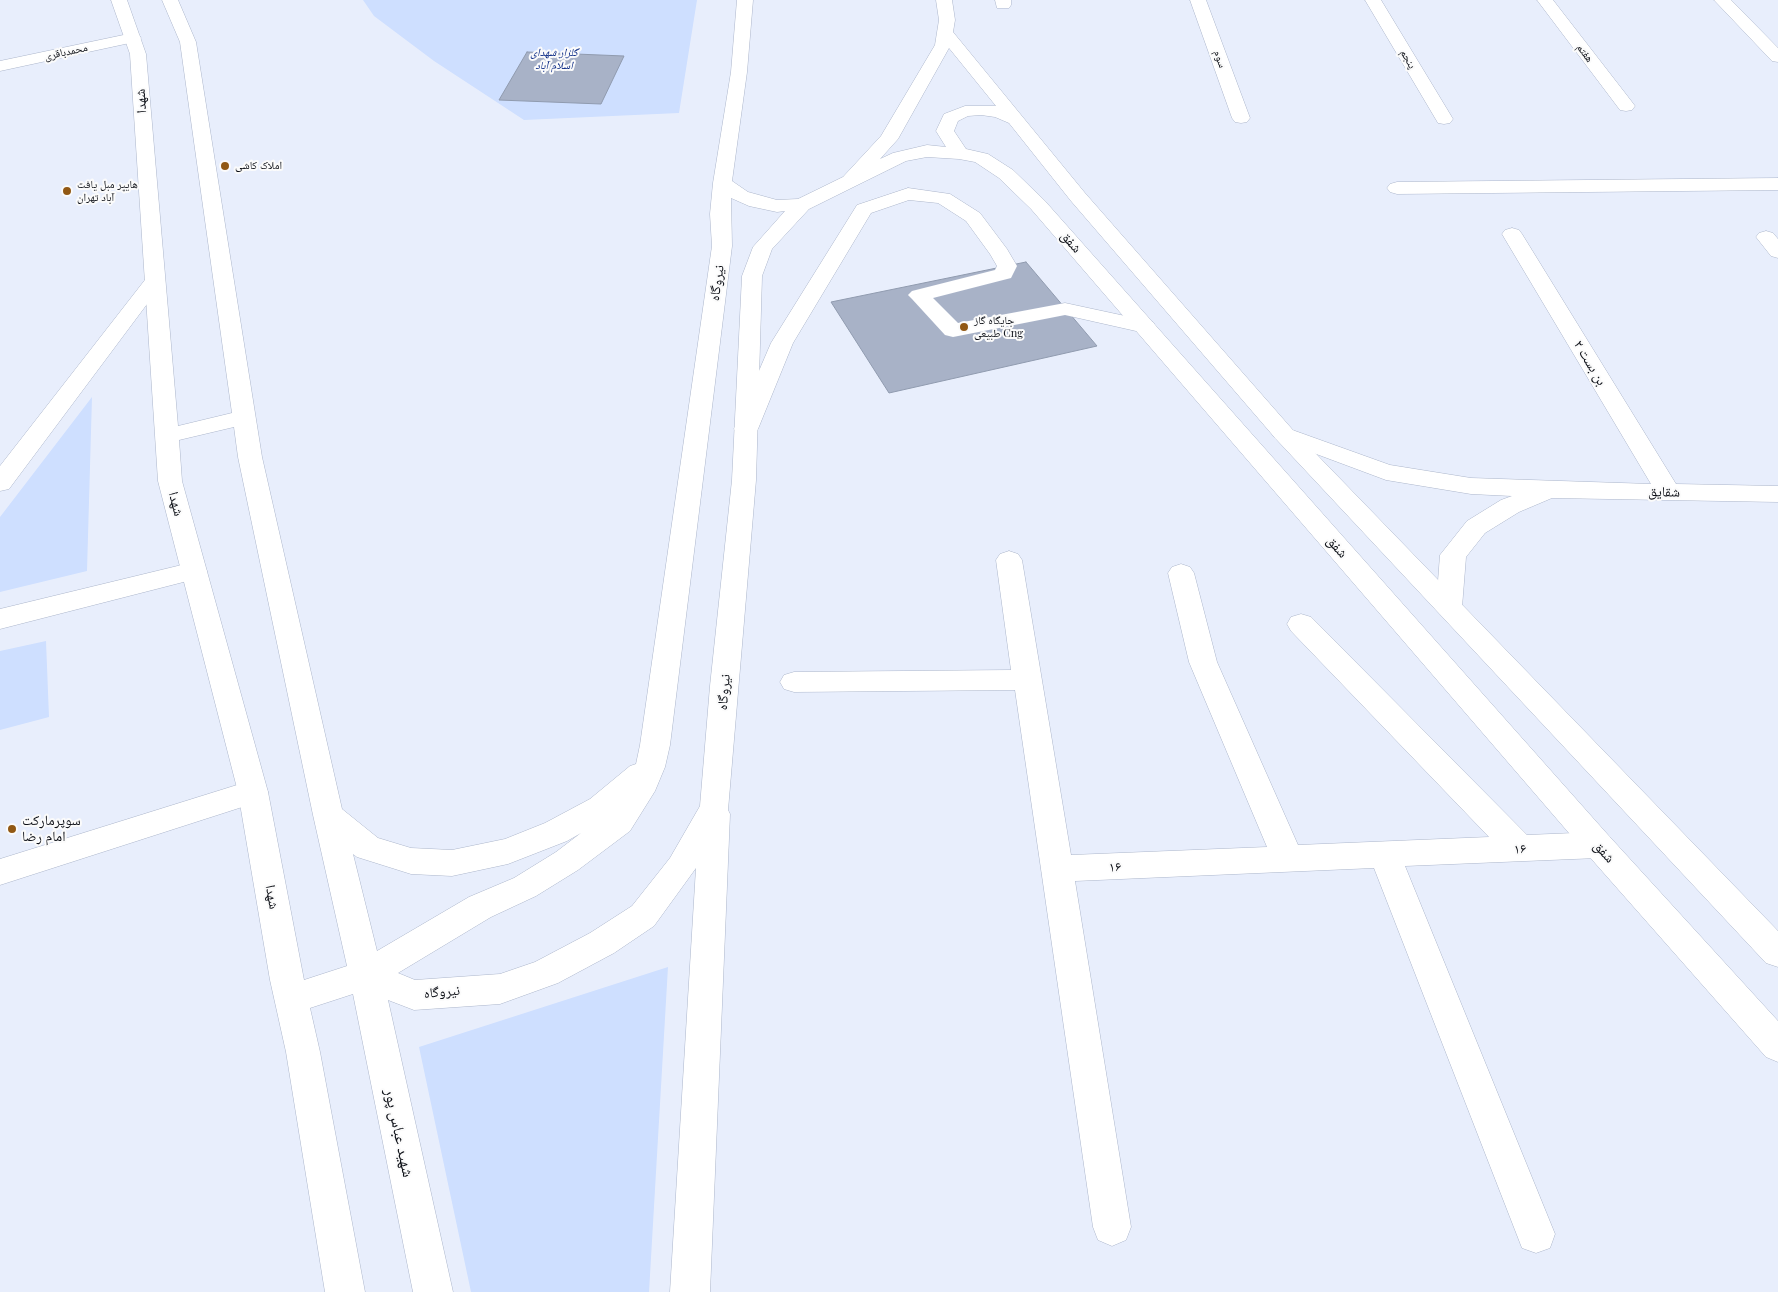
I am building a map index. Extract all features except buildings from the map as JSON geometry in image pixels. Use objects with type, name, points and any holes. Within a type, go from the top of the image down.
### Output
[{"type":"main road","name":"شهدا","points":[[119,0],[138,54],[170,481],[253,792],[292,999]]},
{"type":"main road","points":[[170,0],[188,42],[250,457],[328,815],[366,975],[292,999],[345,1292]]},
{"type":"main road","name":"نیروگاه","points":[[366,975],[414,995],[500,989],[546,972],[602,943],[643,916],[680,867],[715,807],[725,676],[744,480],[752,276],[742,242],[720,214],[722,183],[739,72],[745,0]]},
{"type":"main road","name":"نیروگاه","points":[[366,975],[480,907],[525,887],[567,861],[619,822],[640,790],[650,767],[655,745],[742,242],[802,205],[850,181],[889,139],[943,45],[947,20],[944,0]]},
{"type":"main road","name":"سوم","points":[[1198,0],[1241,118]]},
{"type":"main road","name":"پنجم","points":[[1373,0],[1444,119]]},
{"type":"main road","name":"هفتم","points":[[1545,0],[1626,106]]},
{"type":"main road","points":[[1722,0],[1778,57]]},
{"type":"main road","points":[[945,32],[1084,205],[1284,434],[1778,952]]},
{"type":"main road","name":"محمدباقری","points":[[0,66],[132,38]]},
{"type":"main road","points":[[959,153],[945,131],[950,118],[965,111],[981,110],[999,112],[1015,119]]},
{"type":"main road","name":"شفق","points":[[850,181],[900,157],[927,151],[959,153],[981,158],[1006,174],[1038,205],[1598,845],[1778,1046]]},
{"type":"main road","name":"نیروگاه","points":[[722,183],[741,196],[756,202],[776,206],[802,205]]},
{"type":"main road","points":[[1397,188],[1778,184]]},
{"type":"main road","points":[[746,429],[782,343],[864,209],[908,194],[943,198],[973,217],[1000,253],[1007,266],[1004,274],[919,295],[953,330],[1066,309],[1145,327]]},
{"type":"main road","name":"بن بست ۲","points":[[1512,234],[1668,492]]},
{"type":"main road","points":[[0,483],[155,280]]},
{"type":"main road","points":[[166,436],[244,418]]},
{"type":"main road","name":"شقایق","points":[[1284,434],[1386,472],[1471,486],[1550,490],[1778,494]]},
{"type":"main road","points":[[1449,607],[1453,555],[1476,527],[1510,506],[1550,490]]},
{"type":"main road","points":[[1010,560],[1112,1227]]},
{"type":"main road","points":[[0,619],[194,571]]},
{"type":"main road","points":[[1181,572],[1203,662],[1288,859]]},
{"type":"main road","points":[[1301,624],[1520,848]]},
{"type":"main road","points":[[794,682],[1027,680]]},
{"type":"main road","points":[[328,815],[368,848],[411,861],[452,863],[508,850],[556,832],[601,808],[650,767]]},
{"type":"main road","points":[[0,872],[253,792]]},
{"type":"main road","points":[[690,1292],[715,807]]},
{"type":"main road","name":"۱۶","points":[[1057,869],[1598,845]]},
{"type":"main road","points":[[1384,854],[1536,1234]]},
{"type":"main road","name":"شهید عباس پور","points":[[366,975],[433,1292]]},
{"type":"green space","name":"گلزار شهدای اسلام آباد","points":[[363,0],[697,0],[679,113],[524,120],[434,61],[374,16]]},
{"type":"green space","points":[[92,397],[87,571],[0,592],[0,517]]},
{"type":"green space","points":[[46,641],[49,717],[0,730],[0,651]]},
{"type":"green space","points":[[668,967],[649,1292],[471,1292],[419,1047]]},
{"type":"place","name":"املاک کاشی","points":[[225,166]]},
{"type":"place","name":"هایپر مبل یافت آباد تهران","points":[[67,191]]},
{"type":"place","name":"جایگاه گاز طبیعی Cng","points":[[964,327]]},
{"type":"place","name":"سوپرمارکت امام رضا","points":[[12,829]]}]
